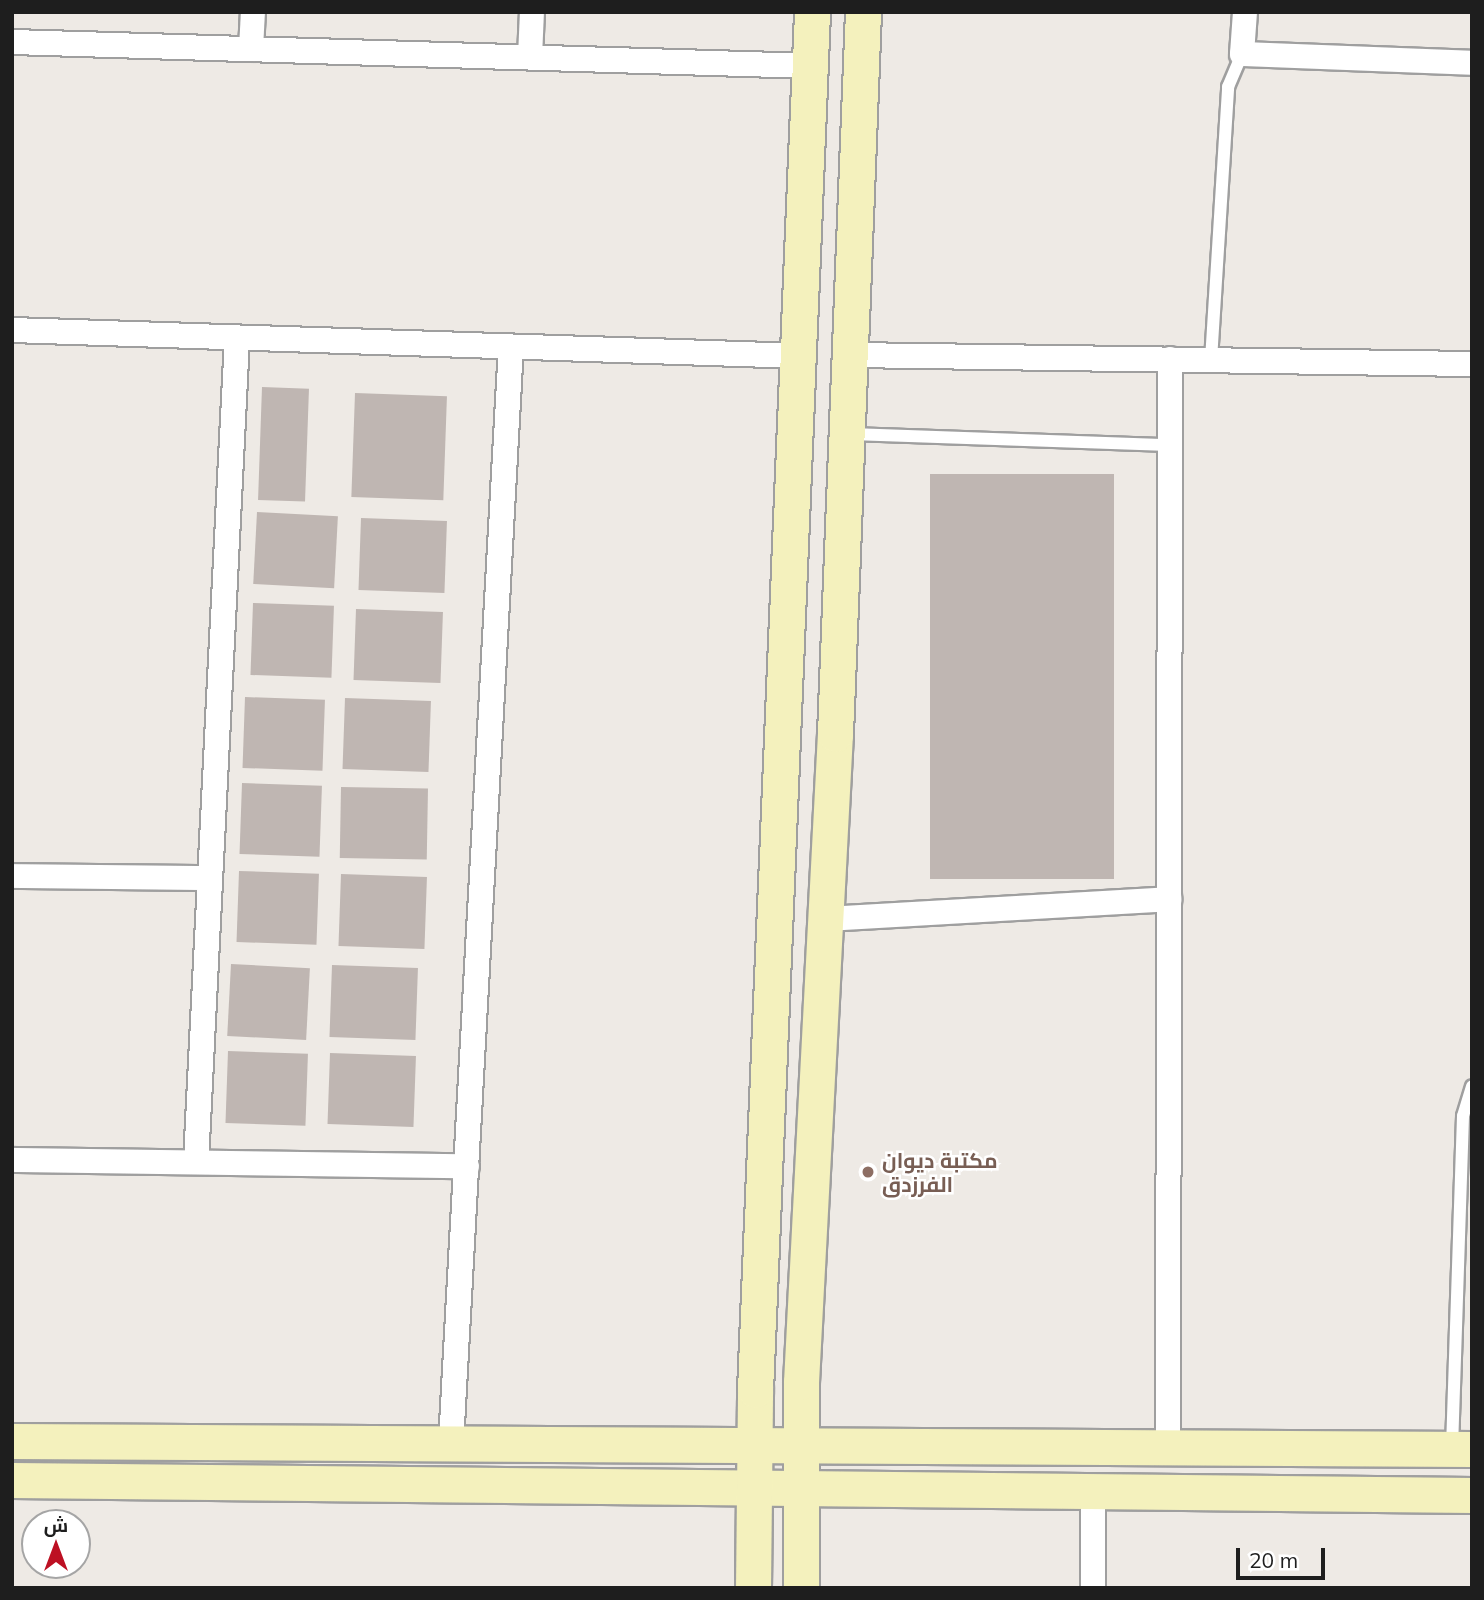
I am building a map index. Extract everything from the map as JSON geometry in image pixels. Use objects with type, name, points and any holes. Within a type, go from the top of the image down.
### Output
[{"type":"street","points":[[251,49],[253,12]]},
{"type":"street","points":[[530,57],[532,12]]},
{"type":"street","points":[[752,1588],[754,1444],[813,12]]},
{"type":"street","points":[[801,1588],[801,1444],[847,434],[863,12]]},
{"type":"street","points":[[1245,12],[1242,54],[1472,63]]},
{"type":"street","points":[[12,42],[810,66]]},
{"type":"street","points":[[12,330],[798,356]]},
{"type":"street","points":[[196,1162],[237,338]]},
{"type":"street","points":[[452,1443],[512,347]]},
{"type":"street","points":[[850,355],[1472,364]]},
{"type":"street","points":[[1168,1446],[1170,359]]},
{"type":"street","points":[[12,876],[210,878]]},
{"type":"street","points":[[825,919],[1169,899]]},
{"type":"street","points":[[12,1160],[467,1166]]},
{"type":"street","points":[[12,1441],[1462,1449]]},
{"type":"street","points":[[12,1480],[1472,1495]]},
{"type":"street","points":[[1093,1490],[1093,1588]]},
{"type":"lane","points":[[1211,360],[1228,87],[1242,54]]},
{"type":"lane","points":[[847,434],[1170,445]]},
{"type":"lane","points":[[1462,1449],[1462,1116],[1472,1086]]},
{"type":"building","points":[[262,387],[309,389],[305,502],[258,500]]},
{"type":"building","points":[[355,393],[447,396],[443,500],[351,497]]},
{"type":"building","points":[[930,474],[1114,474],[1114,879],[930,879]]},
{"type":"building","points":[[257,512],[338,516],[334,588],[253,584]]},
{"type":"building","points":[[361,518],[447,521],[444,593],[358,590]]},
{"type":"building","points":[[253,603],[334,606],[331,678],[250,675]]},
{"type":"building","points":[[356,609],[443,612],[440,683],[354,680]]},
{"type":"building","points":[[245,697],[325,700],[322,771],[243,768]]},
{"type":"building","points":[[345,698],[431,701],[428,772],[343,769]]},
{"type":"building","points":[[242,783],[322,786],[319,857],[240,854]]},
{"type":"building","points":[[341,787],[428,789],[427,860],[340,858]]},
{"type":"building","points":[[239,871],[319,874],[316,945],[237,942]]},
{"type":"building","points":[[341,874],[427,877],[424,949],[338,946]]},
{"type":"building","points":[[231,964],[310,968],[306,1040],[227,1036]]},
{"type":"building","points":[[332,965],[418,968],[415,1040],[329,1037]]},
{"type":"building","points":[[228,1051],[308,1054],[305,1126],[225,1123]]},
{"type":"building","points":[[330,1053],[416,1056],[413,1127],[328,1124]]},
{"type":"place","name":"مكتبة ديوان الفرزدق","points":[[868,1172]]}]
